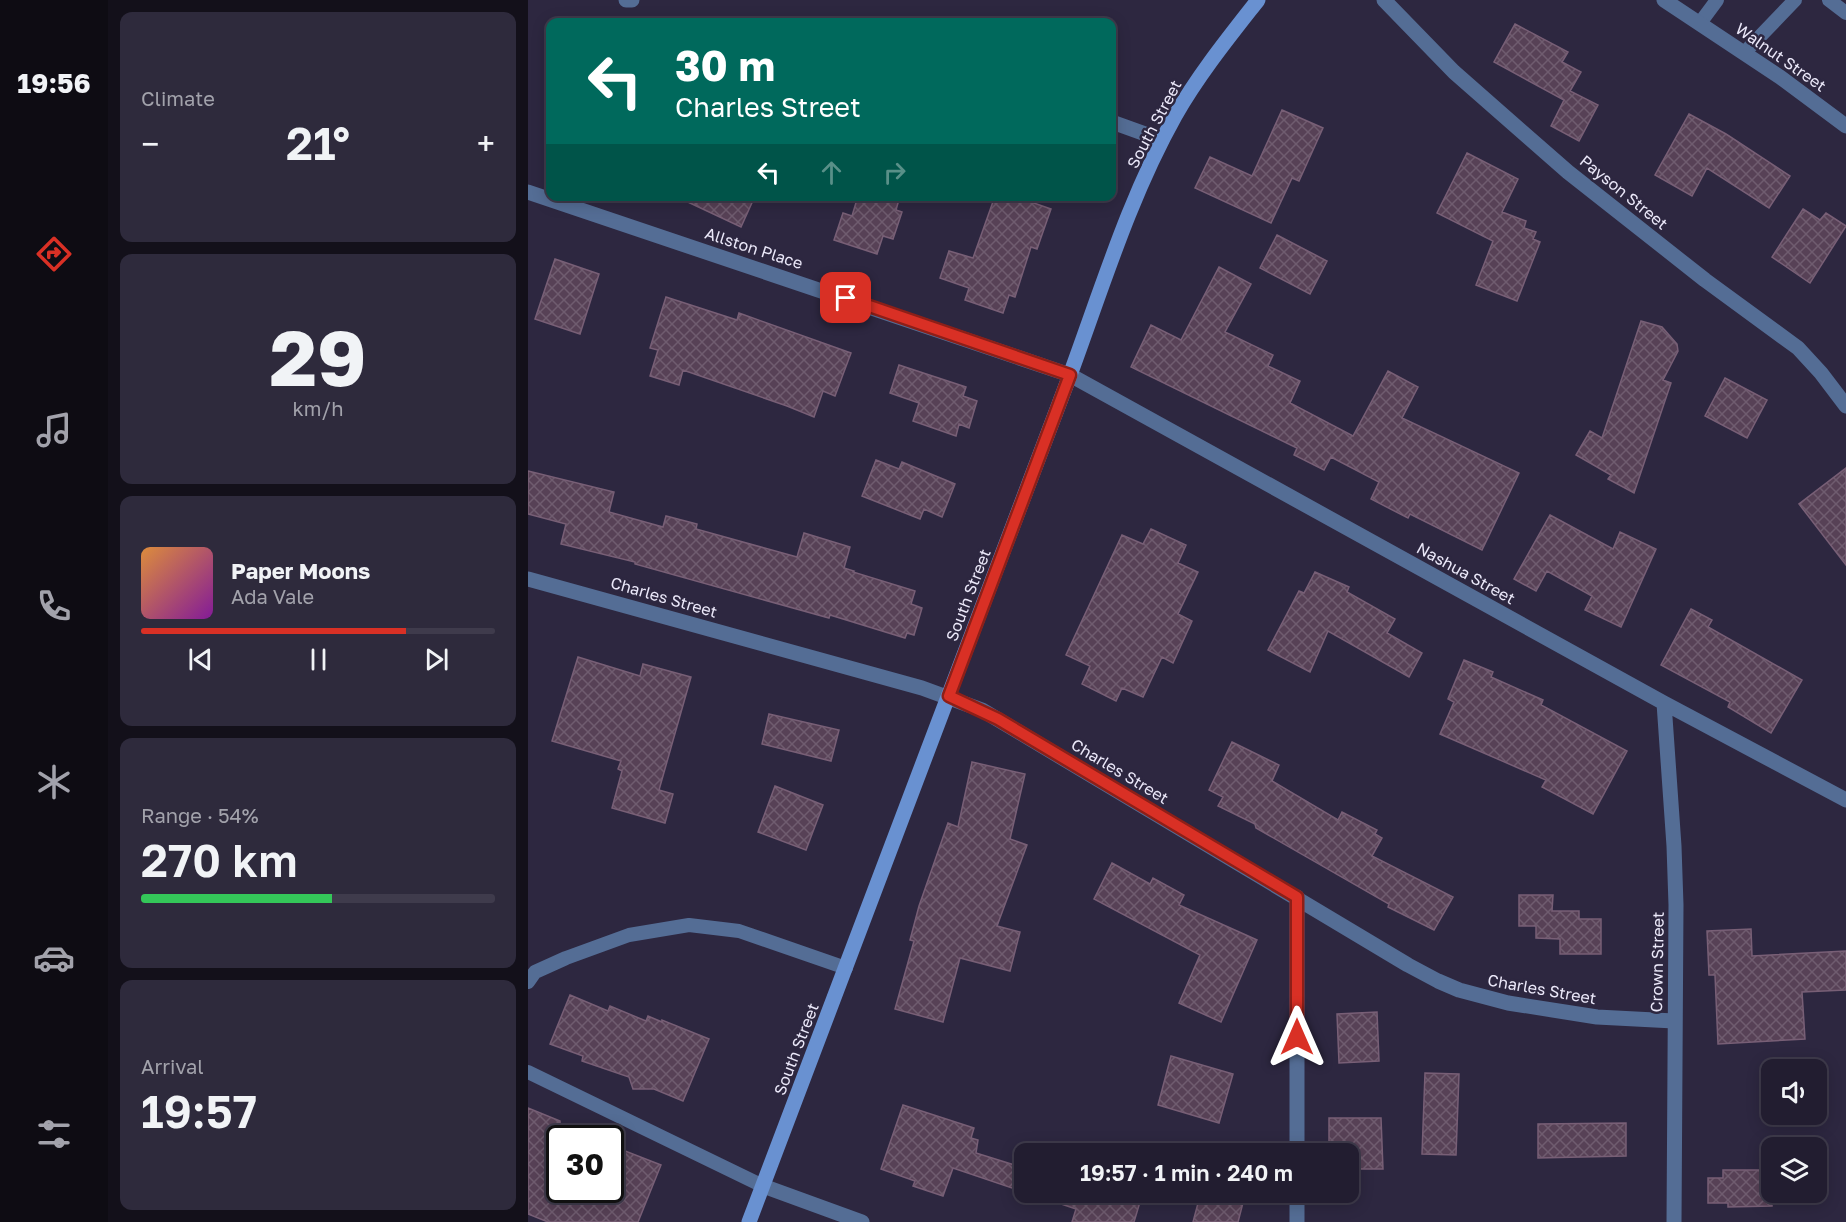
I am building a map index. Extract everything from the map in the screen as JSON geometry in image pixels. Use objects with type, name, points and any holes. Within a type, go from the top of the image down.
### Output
[{"type":"main road","name":"South Street","points":[[749,1222],[1116,248],[1162,140],[1188,94],[1258,0]]},
{"type":"street","points":[[626,0],[632,0]]},
{"type":"street","name":"Payson Street","points":[[1383,0],[1454,72],[1568,172],[1705,280],[1798,348],[1846,406]]},
{"type":"street","name":"Walnut Street","points":[[1664,0],[1744,52],[1846,126]]},
{"type":"street","points":[[1116,123],[1162,140]]},
{"type":"street","name":"Allston Place","points":[[528,192],[546,198]]},
{"type":"street","name":"Allston Place","points":[[555,201],[1070,375]]},
{"type":"street","name":"Nashua Street","points":[[1070,375],[1664,703],[1846,800]]},
{"type":"street","name":"Charles Street","points":[[528,579],[949,696],[998,719],[1438,981],[1459,990],[1508,1003],[1563,1013],[1674,1021]]},
{"type":"street","name":"Crown Street","points":[[1664,703],[1674,846],[1674,1222]]},
{"type":"street","points":[[1297,897],[1297,1143]]},
{"type":"street","points":[[763,1186],[862,1222]]},
{"type":"street","points":[[1297,1203],[1297,1222]]},
{"type":"lane","points":[[1700,23],[1717,0]]},
{"type":"lane","points":[[1744,52],[1795,0]]},
{"type":"lane","points":[[1829,0],[1846,13]]},
{"type":"lane","points":[[528,982],[536,972],[566,958],[629,935],[689,925],[739,931],[846,968]]},
{"type":"lane","points":[[528,1072],[763,1186]]},
{"type":"building","points":[[1515,24],[1568,52],[1562,62],[1581,72],[1570,91],[1598,105],[1579,141],[1551,126],[1564,100],[1494,62]]},
{"type":"building","points":[[1282,110],[1323,128],[1299,181],[1292,178],[1271,223],[1195,188],[1210,157],[1252,176]]},
{"type":"building","points":[[1689,114],[1726,134],[1790,176],[1769,208],[1707,168],[1692,196],[1655,175]]},
{"type":"building","points":[[1467,153],[1518,179],[1502,212],[1526,221],[1524,228],[1536,232],[1533,239],[1540,242],[1517,301],[1476,285],[1493,241],[1437,213]]},
{"type":"building","points":[[686,201],[753,201],[741,227]]},
{"type":"building","points":[[856,201],[899,201],[896,210],[902,212],[893,239],[883,236],[877,254],[834,240],[843,213],[852,216]]},
{"type":"building","points":[[993,201],[1028,201],[1051,209],[1037,249],[1031,247],[1015,297],[1009,295],[1003,313],[965,300],[969,288],[940,278],[949,251],[973,258]]},
{"type":"building","points":[[1803,209],[1820,220],[1826,213],[1846,226],[1810,283],[1772,257]]},
{"type":"building","points":[[1277,235],[1327,261],[1310,294],[1260,268]]},
{"type":"building","points":[[555,259],[599,274],[580,334],[535,319]]},
{"type":"building","points":[[1219,267],[1251,284],[1225,332],[1273,355],[1268,366],[1300,381],[1290,403],[1353,436],[1388,371],[1418,387],[1402,418],[1519,473],[1482,550],[1410,514],[1408,518],[1371,499],[1379,482],[1331,457],[1324,470],[1294,455],[1297,448],[1131,367],[1151,325],[1181,340]]},
{"type":"building","points":[[666,297],[737,320],[739,313],[851,353],[835,396],[823,391],[814,417],[683,370],[679,385],[650,376],[658,350],[650,348]]},
{"type":"building","points":[[1641,321],[1662,327],[1677,344],[1678,351],[1663,380],[1671,383],[1634,493],[1608,479],[1611,475],[1576,455],[1590,431],[1602,438]]},
{"type":"building","points":[[899,365],[966,387],[963,396],[977,401],[969,428],[959,424],[956,436],[913,421],[919,403],[890,393]]},
{"type":"building","points":[[1725,378],[1767,400],[1747,438],[1705,416]]},
{"type":"building","points":[[876,460],[899,469],[902,462],[955,484],[942,517],[924,509],[920,519],[862,496]]},
{"type":"building","points":[[1846,468],[1846,565],[1799,504]]},
{"type":"building","points":[[528,471],[614,492],[609,512],[663,527],[666,516],[697,524],[696,529],[797,557],[804,533],[850,547],[844,568],[915,591],[911,604],[922,608],[914,635],[907,633],[905,638],[830,615],[829,618],[635,564],[635,562],[561,544],[566,524],[528,514]]},
{"type":"building","points":[[1550,515],[1613,549],[1620,532],[1656,549],[1621,627],[1585,610],[1592,596],[1547,571],[1536,591],[1514,579]]},
{"type":"building","points":[[1151,529],[1186,545],[1178,563],[1198,572],[1178,614],[1192,621],[1173,663],[1162,657],[1143,697],[1122,688],[1116,701],[1082,684],[1090,666],[1066,655],[1122,535],[1143,544]]},
{"type":"building","points":[[1315,572],[1349,587],[1347,592],[1395,619],[1387,633],[1422,653],[1409,677],[1328,631],[1310,672],[1268,650],[1299,591],[1304,593]]},
{"type":"building","points":[[1691,609],[1712,620],[1708,627],[1802,680],[1771,733],[1728,707],[1730,702],[1661,665]]},
{"type":"building","points":[[578,657],[640,676],[643,664],[691,677],[659,790],[673,794],[665,823],[612,808],[622,771],[618,769],[621,761],[552,741]]},
{"type":"building","points":[[1464,660],[1493,672],[1491,677],[1543,700],[1541,705],[1627,751],[1593,814],[1542,787],[1546,780],[1440,734],[1454,702],[1448,699]]},
{"type":"building","points":[[769,714],[839,730],[831,761],[762,744]]},
{"type":"building","points":[[1232,742],[1279,765],[1272,781],[1338,820],[1342,812],[1377,830],[1375,834],[1382,838],[1372,856],[1453,897],[1434,930],[1388,907],[1389,904],[1256,828],[1255,824],[1218,806],[1223,797],[1209,790]]},
{"type":"building","points":[[972,762],[1025,774],[1010,839],[1027,845],[997,926],[1020,932],[1010,971],[960,958],[943,1022],[895,1009],[914,941],[910,940],[919,906],[948,823],[958,827]]},
{"type":"building","points":[[775,786],[823,805],[806,850],[758,832]]},
{"type":"building","points":[[1112,863],[1150,884],[1153,878],[1184,895],[1179,905],[1257,940],[1221,1022],[1179,1003],[1200,955],[1094,899]]},
{"type":"building","points":[[1519,895],[1553,895],[1552,911],[1579,911],[1579,919],[1601,919],[1601,954],[1560,954],[1560,939],[1536,938],[1536,926],[1519,926]]},
{"type":"building","points":[[1751,929],[1752,956],[1846,951],[1846,990],[1802,992],[1805,1039],[1718,1044],[1715,975],[1709,975],[1707,931]]},
{"type":"building","points":[[570,995],[608,1011],[610,1006],[646,1021],[648,1016],[662,1022],[662,1020],[709,1039],[683,1101],[654,1089],[633,1089],[629,1077],[582,1061],[583,1056],[550,1044]]},
{"type":"building","points":[[1377,1012],[1379,1061],[1339,1063],[1337,1014]]},
{"type":"building","points":[[1171,1056],[1233,1074],[1219,1123],[1158,1105]]},
{"type":"building","points":[[1425,1073],[1459,1074],[1456,1155],[1422,1154]]},
{"type":"building","points":[[903,1105],[974,1128],[971,1138],[978,1140],[976,1153],[1014,1165],[1014,1189],[953,1168],[943,1196],[913,1186],[915,1181],[881,1169]]},
{"type":"building","points":[[528,1108],[560,1121],[560,1125],[546,1125],[546,1203],[624,1203],[624,1150],[661,1165],[638,1222],[548,1222],[528,1214]]},
{"type":"building","points":[[1329,1118],[1381,1118],[1383,1169],[1359,1169],[1359,1143],[1329,1143]]},
{"type":"building","points":[[1626,1123],[1626,1156],[1538,1158],[1538,1124]]},
{"type":"building","points":[[1723,1170],[1761,1170],[1761,1203],[1772,1203],[1772,1206],[1728,1207],[1728,1203],[1708,1203],[1708,1178],[1723,1178]]},
{"type":"building","points":[[1058,1203],[1140,1203],[1134,1222],[1072,1222],[1076,1209]]},
{"type":"building","points":[[1198,1203],[1243,1203],[1238,1222],[1193,1222]]},
{"type":"route","points":[[846,298],[1070,375],[949,696],[998,719],[1297,897],[1297,1037]]}]
